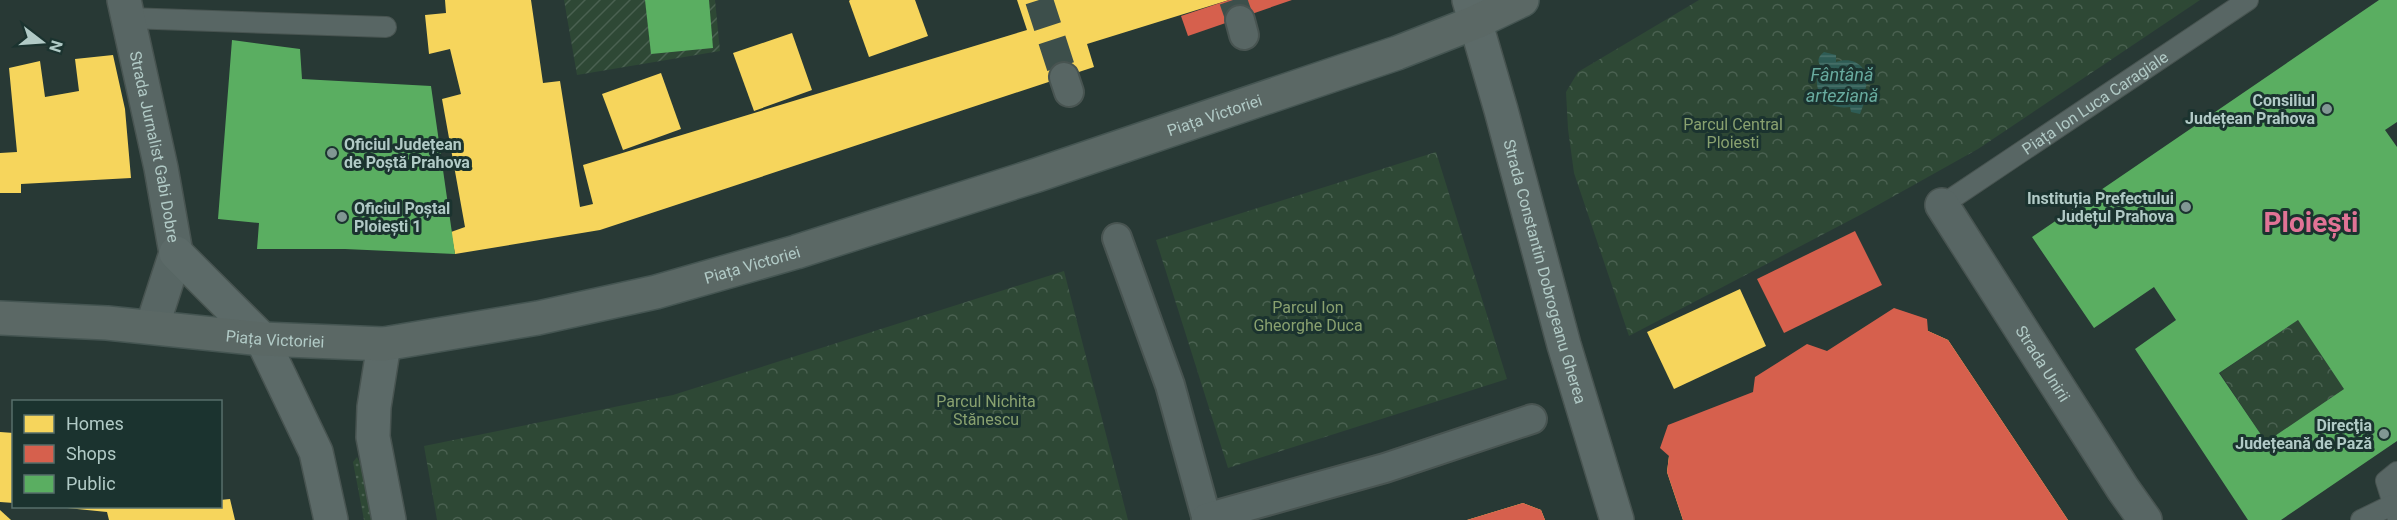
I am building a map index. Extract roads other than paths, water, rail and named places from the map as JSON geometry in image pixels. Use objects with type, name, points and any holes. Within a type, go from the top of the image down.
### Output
[{"type":"main road","name":"Piața Victoriei","points":[[0,318],[152,327],[262,339],[384,344],[447,335],[600,305],[656,292],[785,255],[1048,171],[1397,53],[1472,11],[1522,0]]},
{"type":"main road","name":"Strada Constantin Dobrogeanu Gherea","points":[[1472,11],[1564,345],[1617,520]]},
{"type":"main road","points":[[176,253],[262,339],[316,452],[331,520]]},
{"type":"main road","points":[[384,344],[374,407],[373,437],[389,520]]},
{"type":"street","name":"Strada Jurnalist Gabi Dobre","points":[[126,9],[161,168],[176,253],[152,327]]},
{"type":"street","name":"Strada Unirii","points":[[1942,205],[2145,520]]},
{"type":"street","points":[[1118,238],[1170,385],[1206,519],[1385,468],[1532,419]]},
{"type":"lane","name":"Piața Ion Luca Caragiale","points":[[1942,205],[2248,0]]},
{"type":"lane","points":[[126,9],[386,27]]},
{"type":"lane","points":[[2361,520],[2394,510],[2386,481],[2397,472]]},
{"type":"water","name":"Fântână arteziană","points":[[1824,52],[1836,55],[1836,62],[1854,62],[1866,74],[1865,89],[1859,100],[1864,103],[1860,114],[1851,112],[1850,107],[1830,104],[1818,91],[1817,77],[1825,70],[1820,66],[1819,61]]},
{"type":"tunnel","points":[[1039,0],[1064,77]]},
{"type":"tunnel","points":[[1233,0],[1240,20]]},
{"type":"place","name":"Consiliul Județean Prahova","points":[[2327,109]]},
{"type":"place","name":"Oficiul Județean de Poștă Prahova","points":[[332,153]]},
{"type":"place","name":"Instituția Prefectului Județul Prahova","points":[[2186,207]]},
{"type":"place","name":"Oficiul Poștal Ploiești 1","points":[[342,217]]},
{"type":"place","name":"Direcţia Județeană de Pază","points":[[2384,434]]},
{"type":"district","name":"Ploiești","points":[[2311,222]]},
{"type":"park label","name":"Parcul Central Ploiesti","points":[[1733,133]]},
{"type":"park label","name":"Parcul Ion Gheorghe Duca","points":[[1308,316]]},
{"type":"park label","name":"Parcul Nichita Stănescu","points":[[986,410]]}]
